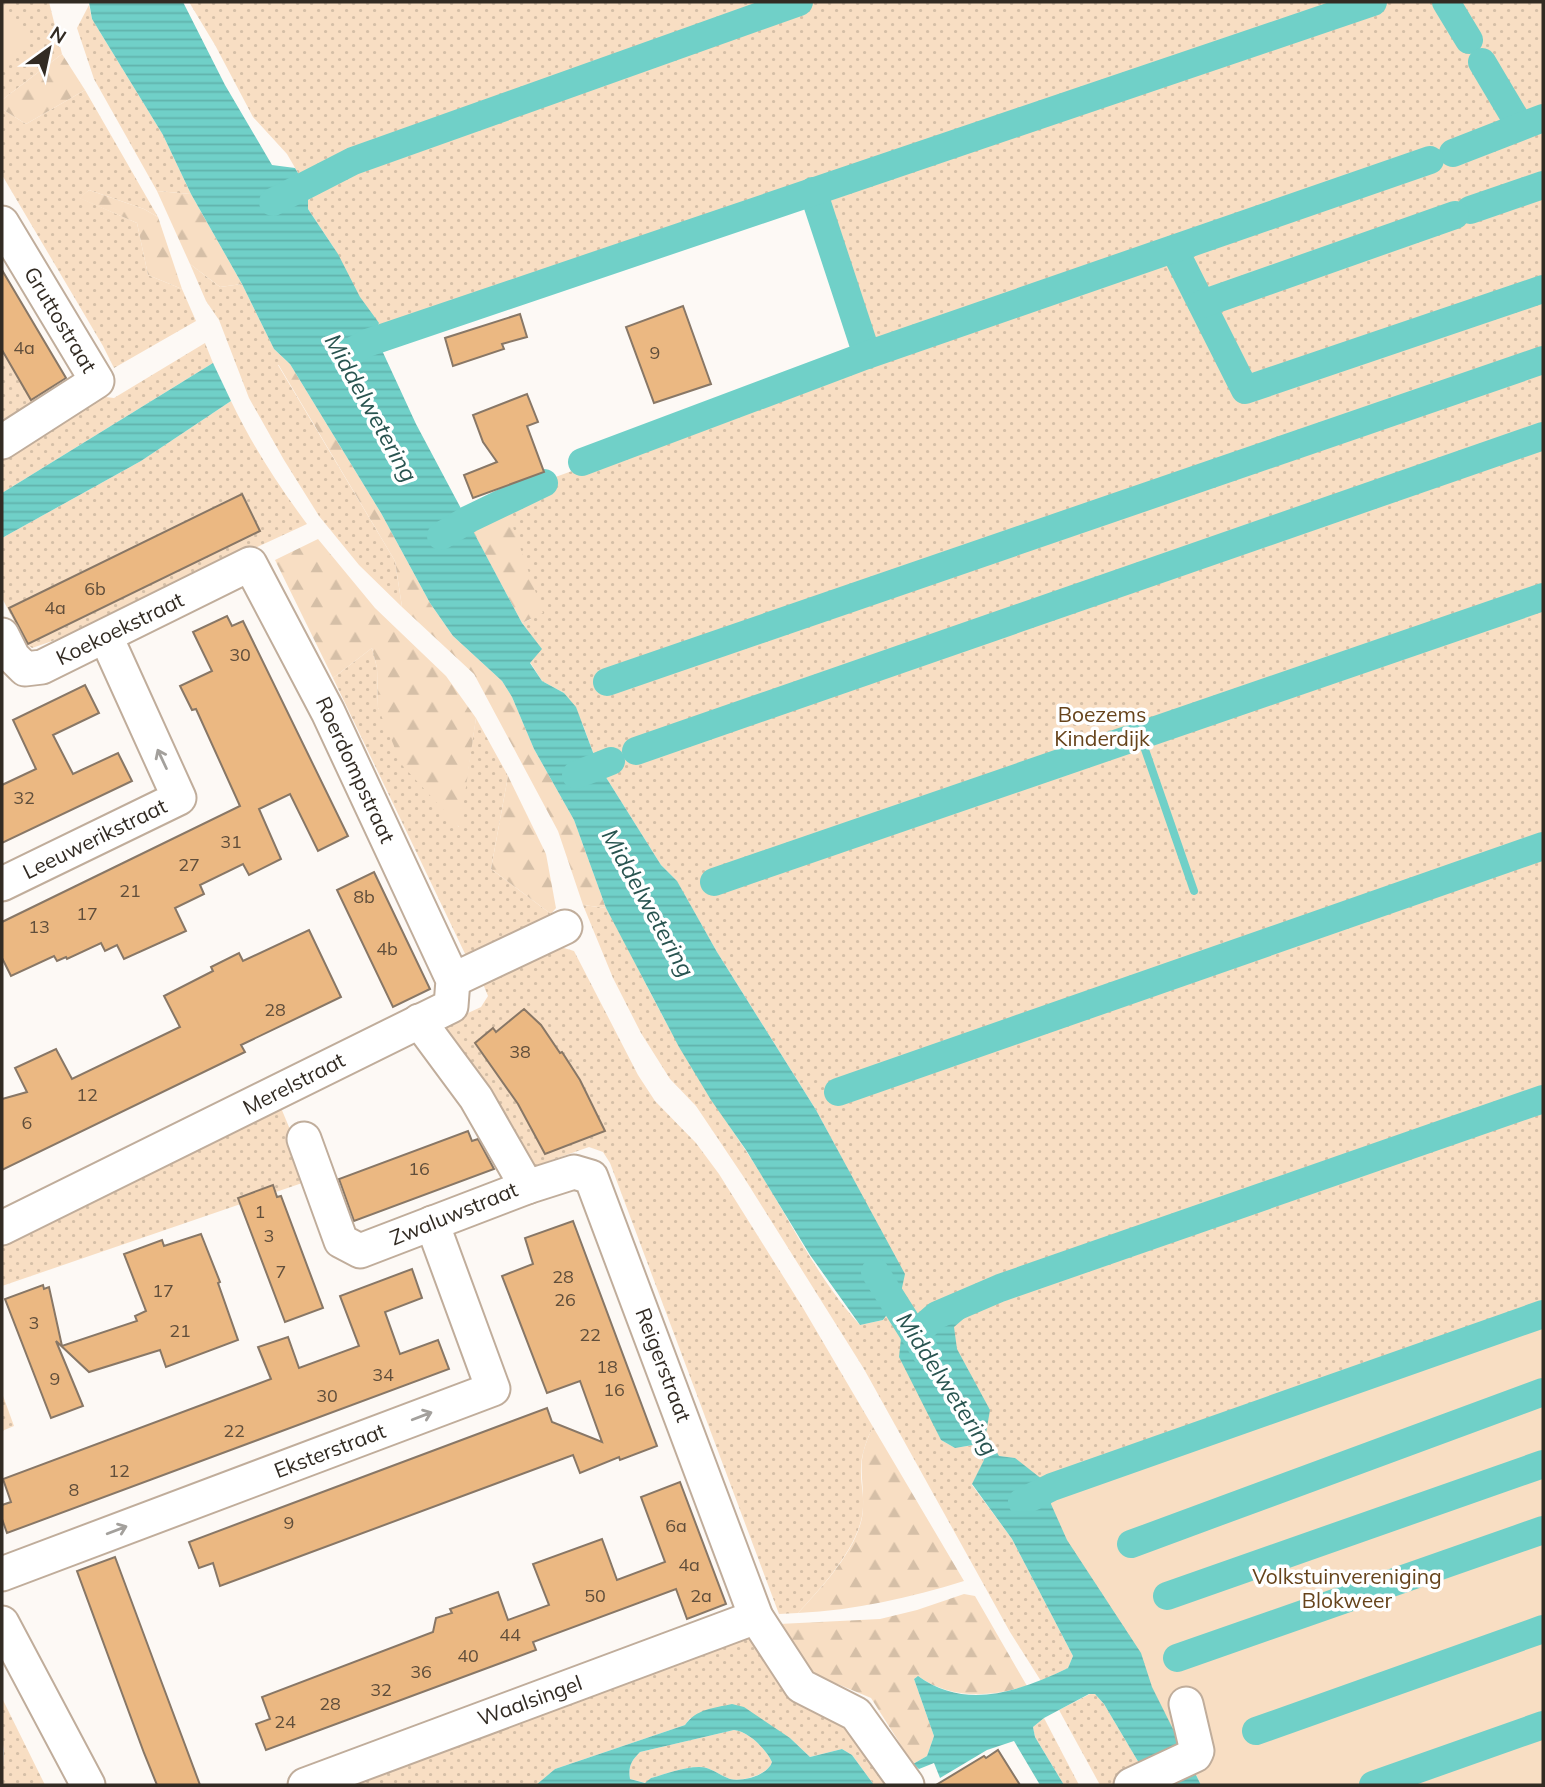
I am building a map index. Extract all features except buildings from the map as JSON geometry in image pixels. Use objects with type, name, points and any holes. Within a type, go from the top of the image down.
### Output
[{"type":"street","name":"Gruttostraat","points":[[2,223],[97,381],[2,442]]},
{"type":"street","name":"Koekoekstraat","points":[[2,635],[13,657],[25,669],[42,667],[250,564]]},
{"type":"street","name":"Roerdompstraat","points":[[250,564],[328,712],[453,980]]},
{"type":"street","name":"Leeuwerikstraat","points":[[2,884],[179,798],[106,637]]},
{"type":"street","points":[[453,980],[565,927]]},
{"type":"street","name":"Merelstraat","points":[[2,1228],[451,1006],[453,980]]},
{"type":"street","name":"Zwaluwstraat","points":[[304,1139],[341,1241],[360,1251],[527,1187],[476,1098],[419,1021]]},
{"type":"street","name":"Reigerstraat","points":[[527,1187],[574,1172],[591,1177],[756,1617]]},
{"type":"street","name":"Eksterstraat","points":[[2,1574],[493,1389],[432,1223]]},
{"type":"street","points":[[756,1617],[801,1686],[856,1714],[907,1785]]},
{"type":"street","name":"Waalsingel","points":[[304,1785],[756,1617]]},
{"type":"street","points":[[2,1623],[88,1785]]},
{"type":"street","points":[[1132,1784],[1195,1755],[1197,1751],[1186,1704]]},
{"type":"green space","points":[[2,2],[49,2],[62,54],[2,100]]},
{"type":"green space","name":"Boezems Kinderdijk","points":[[189,2],[1543,2],[1543,1785],[1205,1785],[1015,1458],[998,1456],[986,1433],[968,1369],[929,1306],[924,1403],[941,1440],[955,1448],[973,1445],[984,1461],[972,1485],[1012,1539],[1073,1656],[1068,1668],[1041,1681],[1010,1632],[864,1369],[743,1176],[696,1106],[670,1079],[641,1033],[613,978],[583,905],[606,908],[691,1066],[833,1292],[860,1325],[883,1320],[900,1297],[887,1243],[816,1110],[717,952],[676,880],[661,865],[597,763],[583,725],[564,693],[542,681],[530,662],[541,649],[522,623],[531,619],[467,509],[594,463],[592,447],[866,354],[816,184],[374,333],[334,248],[308,209],[308,190],[287,154],[253,117]]},
{"type":"green space","points":[[2,3],[34,41],[2,67]]},
{"type":"green space","points":[[89,5],[92,19],[163,135],[191,194],[157,191],[94,79],[77,28]]},
{"type":"green space","points":[[62,54],[85,90],[26,124],[2,109],[2,100]]},
{"type":"green space","points":[[85,90],[158,217],[144,209],[89,190],[80,198],[137,223],[148,275],[182,289],[196,321],[114,368],[2,175],[2,109],[26,124]]},
{"type":"green space","points":[[89,190],[144,209],[158,217],[182,289],[148,275],[137,223],[79,198]]},
{"type":"green space","points":[[157,191],[191,194],[242,284],[220,287],[190,264]]},
{"type":"green space","points":[[190,264],[220,287],[242,284],[274,349],[290,364],[278,365],[395,561],[402,607],[359,565],[319,516],[284,460],[249,398],[219,320],[206,301]]},
{"type":"green space","points":[[205,343],[213,363],[2,493],[2,452],[97,396],[114,398]]},
{"type":"green space","points":[[2,350],[31,400],[67,379],[68,385],[6,423],[2,415]]},
{"type":"green space","points":[[278,364],[290,364],[381,513],[430,603],[453,636],[502,681],[512,697],[534,749],[574,820],[606,908],[583,905],[558,831],[474,674],[402,607],[395,561]]},
{"type":"green space","points":[[231,401],[266,464],[307,524],[61,638],[32,648],[26,644],[2,598],[2,538],[141,461]]},
{"type":"green space","points":[[502,496],[543,613],[522,623],[462,511]]},
{"type":"green space","points":[[318,539],[375,608],[446,676],[476,718],[460,828],[402,765],[378,708],[377,668],[372,648],[333,678],[275,560]]},
{"type":"green space","points":[[372,648],[377,668],[378,708],[459,827],[476,718],[508,776],[491,869],[551,914],[542,924],[468,960],[333,678]]},
{"type":"green space","points":[[508,776],[546,854],[556,908],[551,914],[491,869]]},
{"type":"green space","points":[[551,944],[574,951],[638,1075],[655,1101],[696,1143],[719,1174],[873,1427],[861,1461],[863,1507],[856,1536],[839,1564],[798,1613],[779,1614],[610,1163],[603,1152],[589,1147],[535,1166],[494,1101],[427,1032],[481,1007],[488,996],[481,979]]},
{"type":"green space","points":[[279,1103],[311,1180],[2,1286],[2,1237]]},
{"type":"green space","name":"Volkstuinvereniging Blokweer","points":[[1543,1308],[1543,1785],[1201,1785],[1152,1687],[1141,1653],[1067,1540],[1051,1504],[1052,1487]]},
{"type":"green space","points":[[2,1393],[14,1426],[2,1431]]},
{"type":"green space","points":[[873,1427],[964,1581],[882,1602],[798,1613],[840,1564],[856,1536],[863,1507],[862,1459]]},
{"type":"green space","points":[[964,1594],[975,1596],[1027,1686],[985,1694],[957,1693],[931,1684],[918,1676],[914,1679],[934,1736],[927,1756],[913,1764],[871,1698],[802,1673],[779,1624],[880,1619]]},
{"type":"green space","points":[[753,1631],[853,1729],[889,1785],[874,1785],[852,1755],[842,1749],[810,1757],[790,1738],[690,1718],[685,1725],[555,1769],[536,1785],[337,1785]]},
{"type":"green space","points":[[1095,1694],[1104,1704],[1152,1785],[1100,1785],[1059,1710]]},
{"type":"green space","points":[[2,1698],[45,1785],[2,1785]]},
{"type":"green space","points":[[1044,1718],[1079,1785],[1064,1785],[1035,1737],[1033,1727]]},
{"type":"green space","points":[[734,1730],[751,1737],[766,1752],[772,1762],[770,1767],[754,1777],[735,1780],[699,1767],[651,1778],[646,1783],[630,1779],[631,1764],[640,1752]]},
{"type":"water","points":[[89,2],[183,2],[225,85],[272,165],[295,168],[308,190],[308,209],[338,254],[360,297],[379,323],[374,333],[416,424],[522,623],[542,649],[530,663],[542,681],[564,693],[576,707],[597,763],[661,865],[677,881],[717,952],[816,1110],[905,1274],[900,1297],[883,1320],[860,1325],[810,1255],[679,1047],[606,908],[574,820],[534,749],[512,697],[502,681],[453,636],[430,603],[381,513],[290,364],[274,349],[242,284],[191,194],[163,135],[92,19]]},
{"type":"water","points":[[213,363],[231,401],[141,461],[2,538],[2,493]]},
{"type":"water","name":"Middelwetering","points":[[1215,1212],[968,1315],[954,1327],[957,1349],[990,1410],[986,1433],[999,1456],[1015,1458],[1052,1487],[1051,1504],[1067,1540],[1141,1653],[1152,1687],[1201,1785],[1152,1785],[1104,1704],[1095,1694],[1089,1694],[1044,1718],[1033,1727],[1035,1737],[1064,1785],[1040,1785],[1014,1741],[987,1750],[940,1778],[934,1763],[919,1769],[913,1764],[927,1756],[934,1736],[914,1679],[918,1676],[936,1687],[955,1693],[993,1694],[1031,1684],[1068,1668],[1073,1656],[1012,1539],[972,1484],[984,1460],[973,1445],[955,1448],[941,1440],[899,1357],[901,1338],[906,1328],[929,1306],[937,1315]]},
{"type":"water","points":[[732,1704],[744,1707],[790,1738],[810,1757],[842,1749],[852,1755],[874,1785],[536,1785],[555,1769],[685,1725],[700,1712]],"holes":[[[739,1731],[766,1752],[772,1762],[766,1771],[735,1780],[699,1767],[651,1778],[645,1783],[630,1779],[631,1764],[640,1752]]]},
{"type":"waterway","points":[[273,202],[353,161],[799,2]]},
{"type":"waterway","points":[[344,356],[367,343],[1373,2]]},
{"type":"waterway","points":[[1446,2],[1469,40]]},
{"type":"waterway","points":[[1482,62],[1520,126]]},
{"type":"waterway","points":[[1453,153],[1543,118]]},
{"type":"waterway","points":[[582,462],[867,355],[1430,160]]},
{"type":"waterway","points":[[1470,210],[1543,185]]},
{"type":"waterway","points":[[813,191],[867,355]]},
{"type":"waterway","points":[[1202,304],[1455,215]]},
{"type":"waterway","points":[[1174,249],[1245,390],[1543,289]]},
{"type":"waterway","points":[[607,682],[1543,360]]},
{"type":"waterway","points":[[636,751],[1543,436]]},
{"type":"waterway","points":[[441,536],[469,519],[544,483]]},
{"type":"waterway","points":[[714,882],[1543,597]]},
{"type":"waterway","points":[[1140,735],[1194,891]]},
{"type":"waterway","points":[[576,775],[611,761]]},
{"type":"waterway","points":[[838,1092],[1543,846]]},
{"type":"waterway","points":[[915,1334],[937,1315],[1000,1288],[1543,1099]]},
{"type":"waterway","name":"Middelwetering","points":[[875,1272],[928,1356]]},
{"type":"waterway","points":[[1022,1502],[1052,1487],[1543,1314]]},
{"type":"waterway","points":[[1131,1544],[1543,1392]]},
{"type":"waterway","points":[[1167,1596],[1543,1464]]},
{"type":"waterway","points":[[1177,1658],[1543,1530]]},
{"type":"waterway","points":[[1256,1731],[1543,1629]]},
{"type":"waterway","points":[[1373,1785],[1543,1725]]}]
